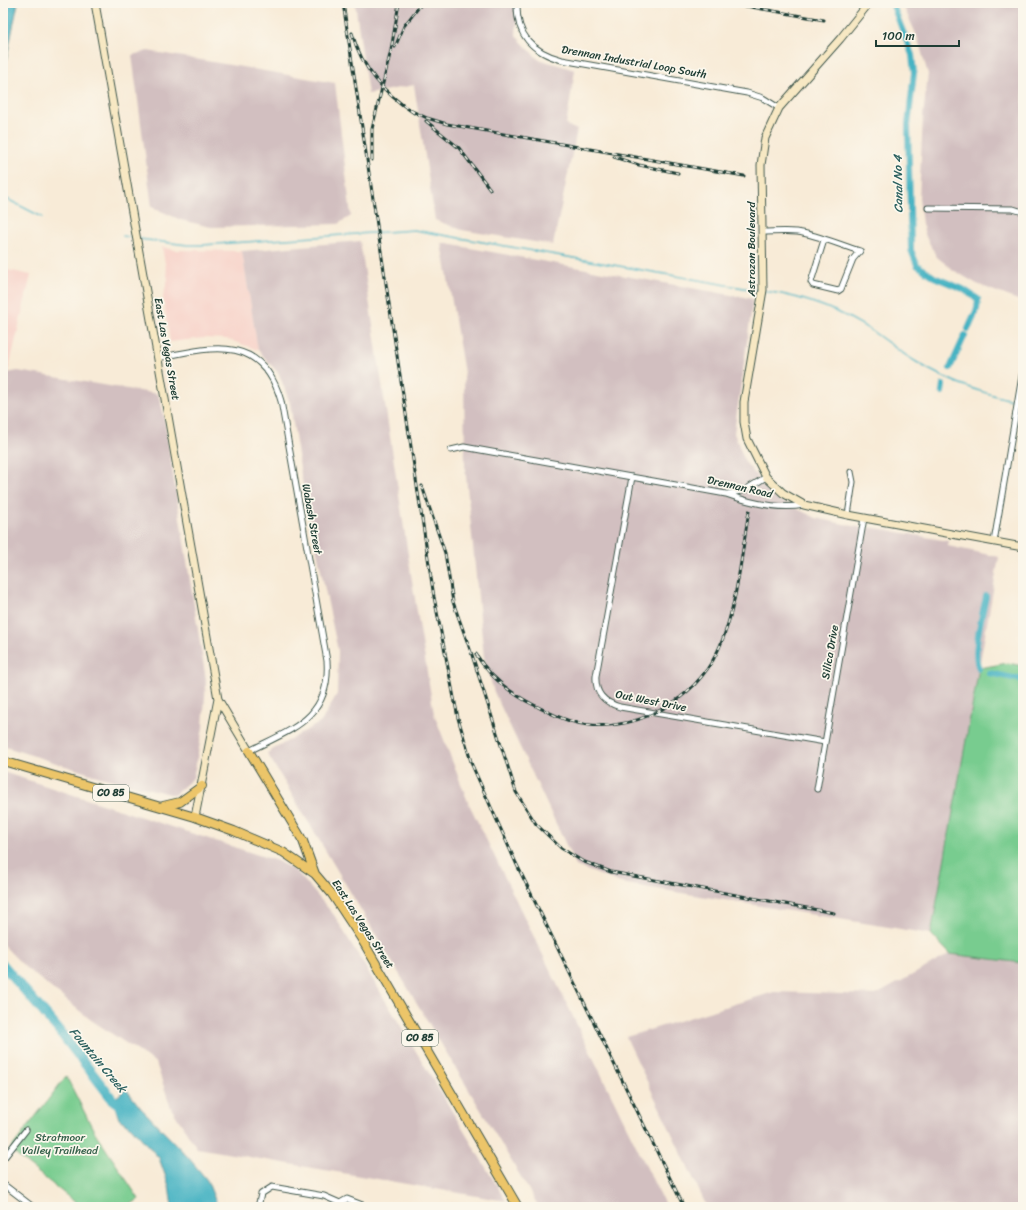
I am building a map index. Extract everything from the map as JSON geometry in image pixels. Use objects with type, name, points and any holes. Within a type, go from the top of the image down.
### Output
[{"type":"main road","points":[[249,751],[304,842],[315,874]]},
{"type":"main road","name":"CO 85","points":[[3,760],[195,817]]},
{"type":"main road","points":[[158,807],[180,802],[202,786]]},
{"type":"main road","name":"East Las Vegas Street","points":[[195,817],[272,846],[293,858],[315,874],[332,894],[361,938],[518,1207]]},
{"type":"street","name":"East Las Vegas Street","points":[[95,3],[218,699],[195,817]]},
{"type":"street","name":"Drennan Industrial Loop South","points":[[517,3],[518,17],[525,37],[535,48],[546,55],[562,60],[747,93],[763,98],[779,108]]},
{"type":"street","name":"Astrozon Boulevard","points":[[804,505],[783,492],[766,477],[751,449],[744,422],[746,388],[762,302],[764,278],[762,232],[762,153],[769,127],[779,108],[840,40],[869,3]]},
{"type":"street","points":[[928,208],[1013,209],[1023,212]]},
{"type":"street","points":[[762,232],[796,232],[824,240],[860,251],[853,259],[841,289],[838,292],[813,285],[811,282],[824,240]]},
{"type":"street","name":"Wabash Street","points":[[158,358],[211,348],[227,348],[242,352],[257,361],[270,374],[278,390],[281,401],[326,654],[328,680],[326,690],[318,707],[304,722],[249,751]]},
{"type":"street","points":[[994,542],[1023,370]]},
{"type":"street","name":"Drennan Road","points":[[451,450],[464,447],[726,494],[744,501],[786,508],[804,505],[848,515],[1023,547]]},
{"type":"street","points":[[848,515],[854,482],[851,472]]},
{"type":"street","name":"Out West Drive","points":[[632,477],[596,676],[596,685],[599,695],[608,703],[620,707],[825,742]]},
{"type":"street","points":[[726,494],[745,490],[766,477]]},
{"type":"street","name":"Silica Drive","points":[[817,789],[864,518]]},
{"type":"street","name":"East Las Vegas Street","points":[[218,699],[249,751]]},
{"type":"street","points":[[3,1159],[26,1130]]},
{"type":"street","points":[[3,1184],[33,1207]]},
{"type":"street","points":[[258,1207],[261,1194],[272,1187],[324,1196],[340,1205],[347,1199],[365,1206]]},
{"type":"shaded area","points":[[355,3],[518,3],[516,36],[538,59],[575,70],[566,125],[577,130],[553,245],[462,230],[435,220],[414,85],[368,94]]},
{"type":"shaded area","points":[[902,3],[1023,3],[1023,302],[977,284],[953,270],[937,257],[926,237],[922,224],[919,198],[923,116],[928,74],[917,36]]},
{"type":"shaded area","points":[[148,51],[335,83],[351,216],[338,224],[211,227],[181,220],[152,207],[132,55]]},
{"type":"shaded area","points":[[360,241],[434,714],[468,802],[666,1207],[539,1207],[267,753],[321,722],[337,694],[338,651],[301,475],[290,403],[279,374],[258,350],[242,251]]},
{"type":"shaded area","points":[[442,243],[753,299],[734,433],[745,462],[775,498],[816,518],[867,529],[870,527],[948,541],[948,546],[999,557],[931,934],[621,883],[576,866],[494,692],[484,657],[465,466],[464,373]]},
{"type":"shaded area","points":[[162,247],[175,250],[242,251],[258,350],[227,339],[204,338],[170,342],[163,296],[168,279]]},
{"type":"shaded area","points":[[3,269],[31,275],[3,393]]},
{"type":"shaded area","points":[[18,371],[158,394],[163,412],[206,680],[203,728],[193,778],[174,795],[97,776],[3,746],[3,392],[7,373]]},
{"type":"shaded area","points":[[3,772],[277,861],[296,871],[334,915],[506,1201],[197,1148],[171,1108],[156,1063],[91,1020],[25,967],[3,945]]},
{"type":"shaded area","points":[[950,954],[1023,963],[1023,1207],[707,1207],[626,1037],[774,992],[876,995]]},
{"type":"green space","points":[[1008,663],[1023,666],[1023,963],[950,954],[931,934],[979,668]]},
{"type":"green space","name":"Stratmoor Valley Trailhead","points":[[66,1076],[94,1131],[139,1199],[127,1207],[81,1207],[10,1150]]},
{"type":"water","points":[[3,3],[18,3],[3,76]]},
{"type":"water","points":[[126,1089],[140,1107],[188,1157],[207,1180],[218,1207],[172,1207],[169,1186],[159,1158],[131,1127],[119,1119],[113,1100]]},
{"type":"waterway","name":"Canal No 4","points":[[892,3],[912,55],[914,73],[908,125],[911,250],[917,265],[934,277],[963,289],[978,299],[977,309],[968,329]]},
{"type":"waterway","points":[[3,197],[42,217]]},
{"type":"waterway","points":[[139,239],[188,245],[202,245],[414,230],[761,291]]},
{"type":"waterway","points":[[123,236],[134,238]]},
{"type":"waterway","points":[[765,291],[793,297],[835,311],[861,324],[930,370],[982,392],[1023,403]]},
{"type":"waterway","name":"Canal No 4","points":[[950,368],[965,335]]},
{"type":"waterway","name":"Canal No 4","points":[[942,392],[943,385]]},
{"type":"waterway","name":"Canal No 4","points":[[979,668],[976,653],[980,623],[986,596]]},
{"type":"waterway","name":"Canal No 4","points":[[989,673],[1023,680]]},
{"type":"waterway","name":"Fountain Creek","points":[[3,965],[57,1028],[113,1100],[124,1108]]},
{"type":"railway","points":[[343,3],[434,597],[458,718],[472,765],[516,863],[684,1207]]},
{"type":"railway","points":[[372,160],[372,129],[391,50],[399,3]]},
{"type":"railway","points":[[395,47],[404,26],[422,3]]},
{"type":"railway","points":[[729,3],[824,20]]},
{"type":"railway","points":[[352,33],[356,46],[368,69],[393,97],[414,113]]},
{"type":"railway","points":[[410,110],[427,118],[447,124],[744,176]]},
{"type":"railway","points":[[426,121],[459,148],[490,189]]},
{"type":"railway","points":[[614,157],[639,165],[678,173]]},
{"type":"railway","points":[[422,486],[445,553],[453,602],[472,655],[516,792],[536,824],[561,848],[582,861],[611,872],[834,913]]},
{"type":"railway","points":[[476,654],[494,678],[509,690],[534,705],[570,721],[590,725],[611,725],[632,721],[670,705],[701,677],[713,660],[721,644],[737,587],[749,511]]}]
